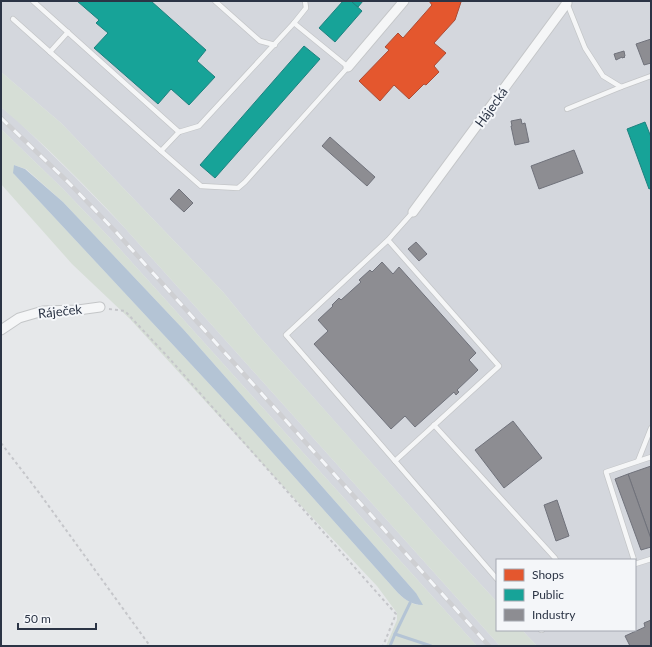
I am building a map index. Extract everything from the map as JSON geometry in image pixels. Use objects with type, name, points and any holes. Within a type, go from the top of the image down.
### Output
[{"type":"street","points":[[348,67],[404,1]]},
{"type":"street","name":"Hájecká","points":[[413,212],[566,2]]},
{"type":"street","name":"Ráječek","points":[[1,330],[19,318],[43,311],[78,310],[100,307]]},
{"type":"lane","points":[[33,1],[179,132]]},
{"type":"lane","points":[[215,1],[260,41],[275,45]]},
{"type":"lane","points":[[161,151],[179,132],[199,126],[294,23],[306,8],[305,1]]},
{"type":"lane","points":[[566,2],[585,48],[603,76],[621,87]]},
{"type":"lane","points":[[13,19],[201,186],[238,188],[348,67],[294,23]]},
{"type":"lane","points":[[50,52],[68,32]]},
{"type":"lane","points":[[567,109],[651,76]]},
{"type":"lane","points":[[413,212],[388,240],[286,335],[496,578]]},
{"type":"lane","points":[[388,240],[498,366],[395,461]]},
{"type":"lane","points":[[434,425],[556,559]]},
{"type":"lane","points":[[638,461],[651,428]]},
{"type":"lane","points":[[634,559],[606,472],[651,457]]},
{"type":"lane","points":[[636,564],[651,559]]},
{"type":"path","points":[[100,307],[124,312],[168,357],[396,614],[383,646]]},
{"type":"path","points":[[1,443],[40,494],[150,646]]},
{"type":"shaded area","points":[[1,1],[651,1],[651,646],[537,646],[523,631],[636,631],[636,559],[496,559],[496,601],[258,335],[223,292],[61,123],[1,72]]},
{"type":"shaded area","points":[[1,72],[61,123],[223,292],[258,335],[496,601],[496,631],[523,631],[537,646],[500,646],[123,226],[64,165],[1,107]]},
{"type":"shaded area","points":[[1,107],[19,122],[123,226],[500,646],[477,646],[110,238],[62,188],[1,129]]},
{"type":"shaded area","points":[[1,129],[62,188],[110,238],[477,646],[386,646],[397,620],[397,613],[377,586],[292,496],[130,319],[72,264],[1,184]],"holes":[[[14,165],[26,169],[63,202],[184,330],[416,593],[418,605],[412,603],[398,593],[255,433],[14,174]]]},
{"type":"water","points":[[14,165],[25,169],[63,202],[184,330],[416,593],[423,605],[410,602],[398,593],[255,433],[13,173]]},
{"type":"building: Shops","points":[[429,1],[461,2],[455,20],[434,43],[446,53],[434,66],[439,72],[409,99],[394,85],[380,101],[359,81],[389,50],[385,47],[398,33],[403,38],[432,5]]},
{"type":"building: Public","points":[[77,1],[151,1],[206,50],[197,61],[215,77],[189,105],[171,89],[158,104],[94,48],[108,33],[96,23],[99,20]]},
{"type":"building: Public","points":[[343,1],[351,1],[362,11],[335,42],[319,28]]},
{"type":"building: Public","points":[[351,1],[363,1],[358,7]]},
{"type":"building: Public","points":[[304,46],[320,59],[215,178],[200,165]]},
{"type":"building: Public","points":[[645,122],[651,137],[651,188],[649,189],[627,129]]},
{"type":"building: Industry","points":[[651,39],[651,63],[644,65],[636,44]]},
{"type":"building: Industry","points":[[624,51],[625,57],[616,60],[614,54]]},
{"type":"building: Industry","points":[[521,119],[522,124],[525,123],[529,142],[515,145],[511,121]]},
{"type":"building: Industry","points":[[330,137],[375,177],[367,186],[322,146]]},
{"type":"building: Industry","points":[[574,150],[583,173],[539,189],[531,166]]},
{"type":"building: Industry","points":[[179,189],[193,203],[184,212],[170,199]]},
{"type":"building: Industry","points":[[416,242],[427,254],[419,261],[408,249]]},
{"type":"building: Industry","points":[[382,262],[393,274],[399,267],[476,353],[469,360],[478,370],[457,390],[459,392],[456,395],[454,392],[415,427],[405,416],[391,429],[314,344],[328,331],[318,320],[339,298],[341,300],[361,282],[359,280],[370,270],[372,272]]},
{"type":"building: Industry","points":[[513,421],[542,458],[504,488],[475,450]]},
{"type":"building: Industry","points":[[651,466],[651,539],[628,474]]},
{"type":"building: Industry","points":[[628,474],[651,539],[651,547],[641,550],[615,479]]},
{"type":"building: Industry","points":[[557,500],[569,536],[556,541],[544,505]]},
{"type":"building: Industry","points":[[651,620],[651,646],[630,646],[625,636],[645,627],[644,623]]},
{"type":"waterway","points":[[390,646],[410,603]]},
{"type":"waterway","points":[[395,634],[431,646]]},
{"type":"railway","points":[[1,118],[68,182],[116,232],[489,646]]}]
